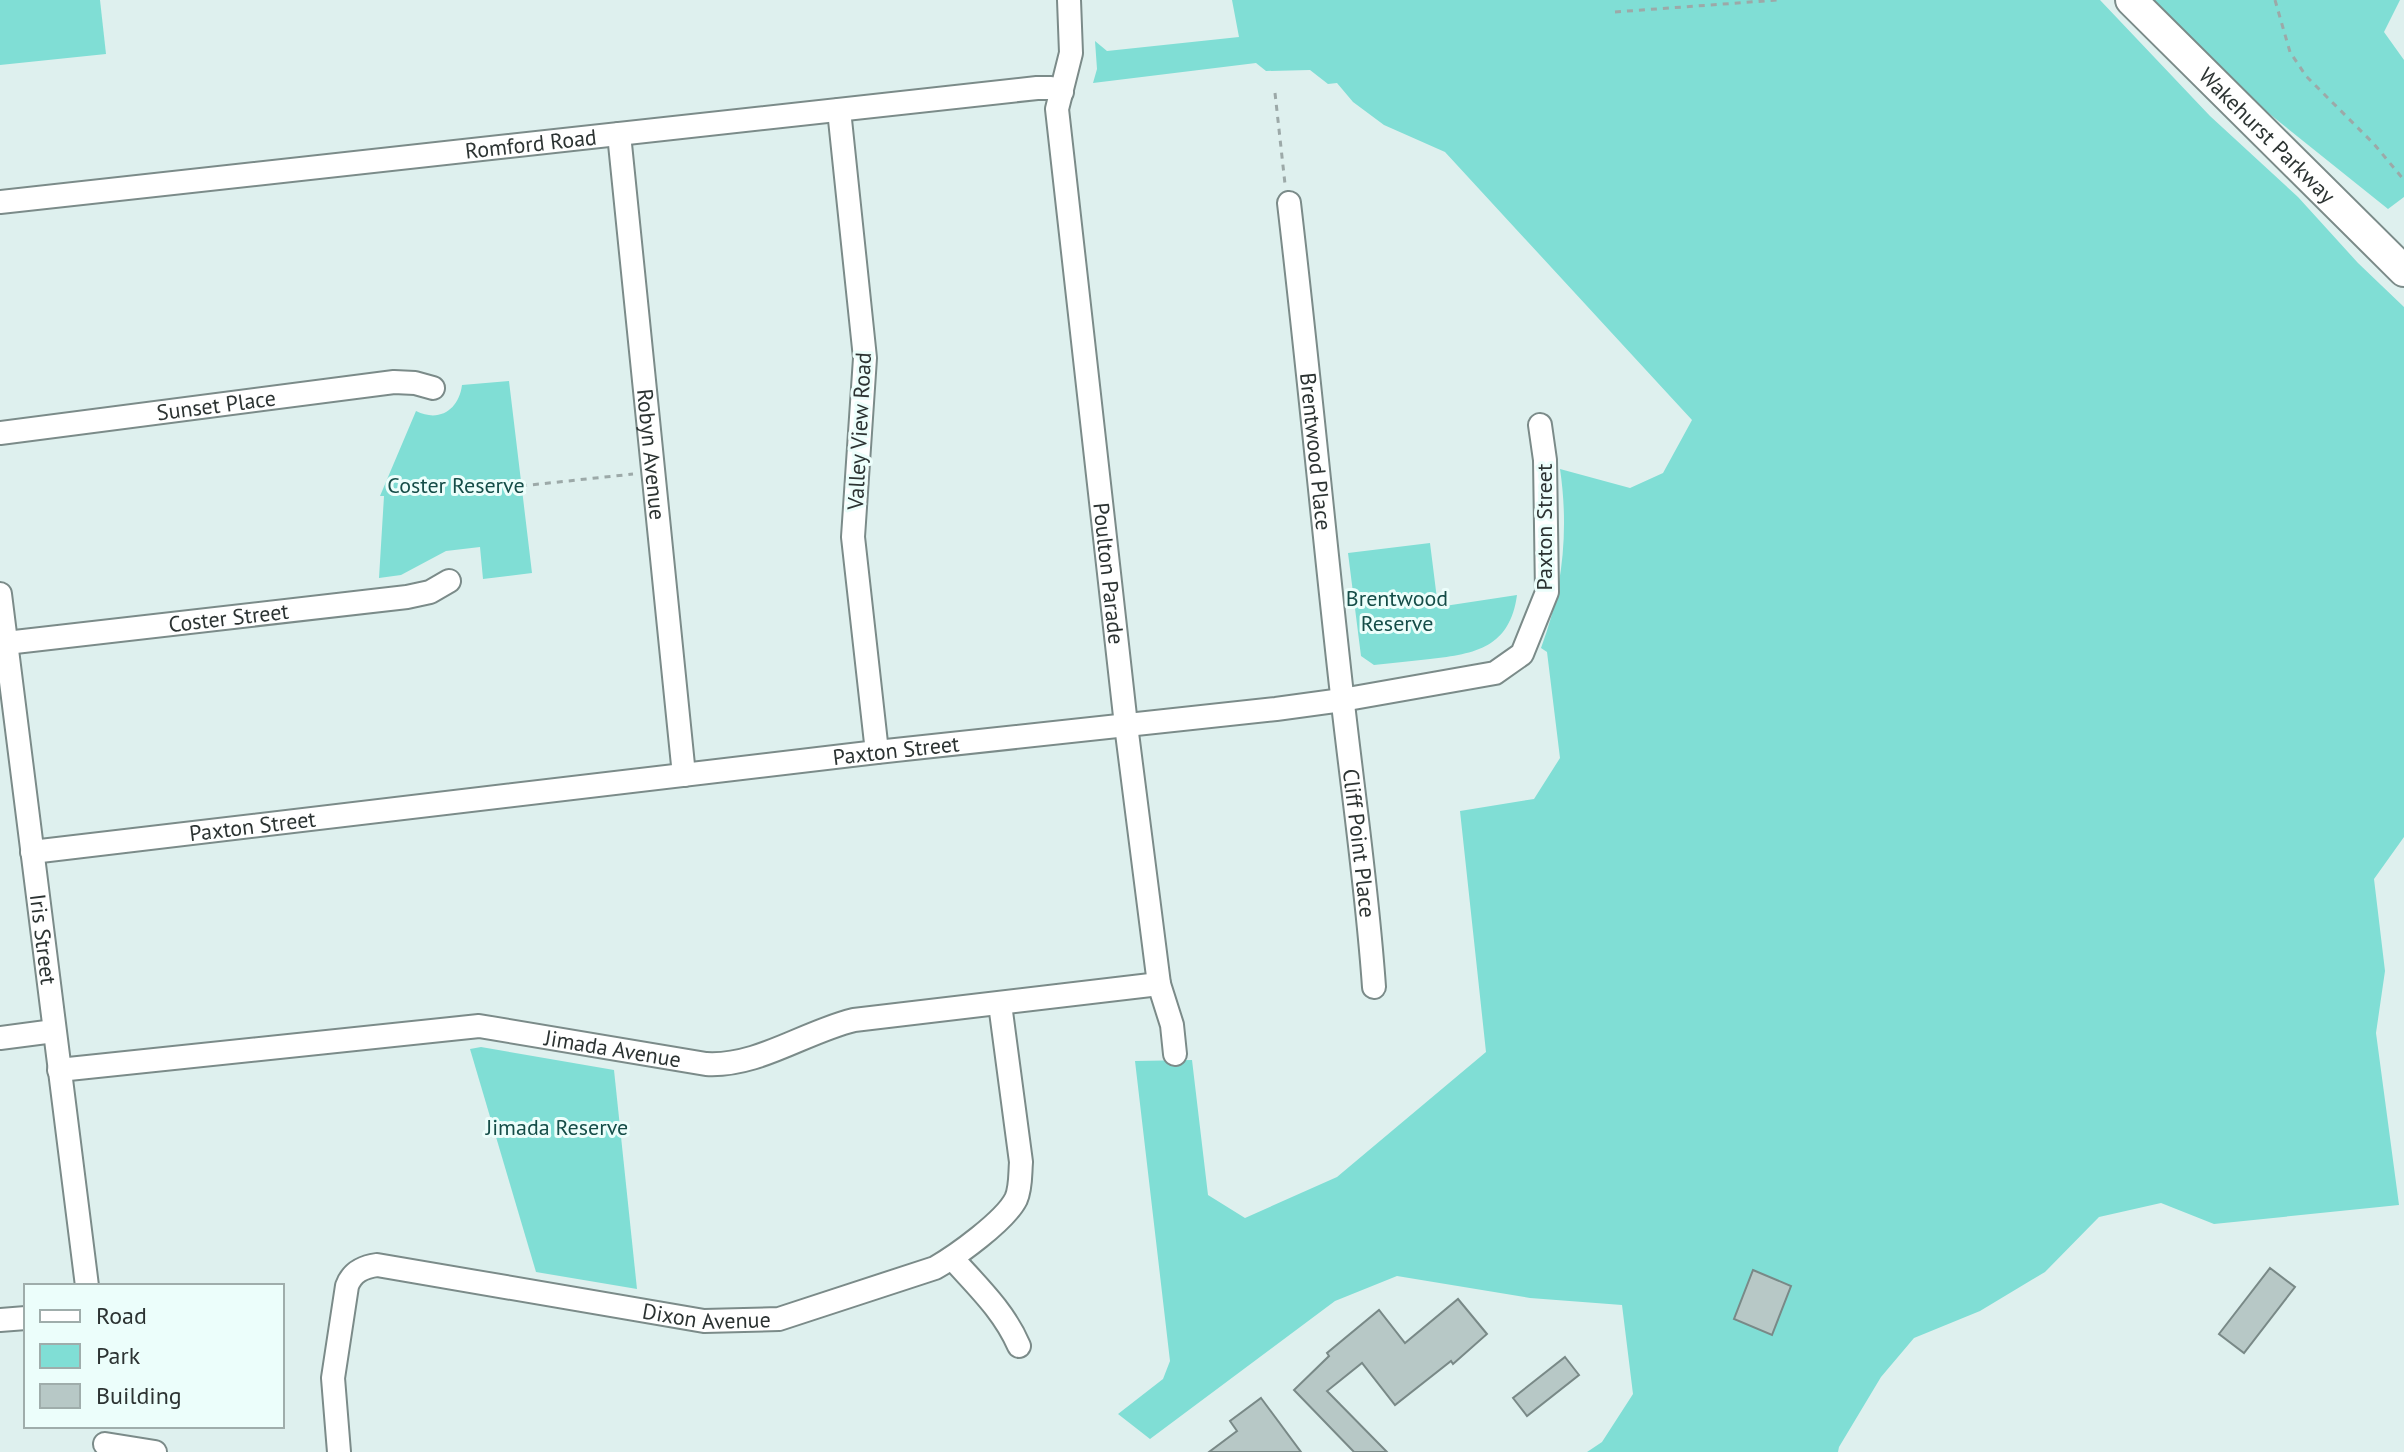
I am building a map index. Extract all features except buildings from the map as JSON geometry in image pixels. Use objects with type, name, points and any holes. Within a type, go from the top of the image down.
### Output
[{"type":"main road","name":"Wakehurst Parkway","points":[[2131,0],[2404,271]]},
{"type":"street","name":"Poulton Parade","points":[[1069,0],[1071,53],[1057,109],[1126,725],[1159,984],[1172,1025],[1175,1054]]},
{"type":"street","name":"Romford Road","points":[[0,202],[1037,88],[1062,92]]},
{"type":"street","name":"Valley View Road","points":[[839,110],[865,358],[853,537],[877,752]]},
{"type":"street","name":"Robyn Avenue","points":[[619,134],[684,775]]},
{"type":"street","name":"Brentwood Place","points":[[1289,203],[1342,700]]},
{"type":"street","name":"Sunset Place","points":[[0,433],[394,382],[433,388]]},
{"type":"street","name":"Paxton Street","points":[[32,852],[1342,700],[1495,673],[1522,654],[1547,592],[1545,460],[1540,425]]},
{"type":"street","name":"Coster Street","points":[[6,643],[407,597],[430,592],[449,581]]},
{"type":"street","name":"Iris Street","points":[[0,594],[6,643],[10,757],[32,852],[87,1284]]},
{"type":"street","name":"Cliff Point Place","points":[[1342,700],[1374,987]]},
{"type":"street","name":"Jimada Avenue","points":[[59,1070],[479,1026],[723,1065],[742,1062],[854,1020],[1159,984]]},
{"type":"street","name":"Dixon Avenue","points":[[339,1452],[333,1378],[347,1286],[350,1278],[365,1267],[377,1265],[704,1321],[779,1319],[935,1268],[952,1258],[1010,1208],[1020,1183],[1021,1162],[1000,1004]]},
{"type":"street","points":[[0,1038],[54,1031]]},
{"type":"street","points":[[952,1258],[1000,1312],[1019,1346]]},
{"type":"street","points":[[0,1320],[24,1318]]},
{"type":"street","points":[[105,1441],[155,1452]]},
{"type":"path","points":[[1615,12],[1778,0]]},
{"type":"path","points":[[2275,0],[2290,52],[2306,76],[2374,144],[2404,180]]},
{"type":"path","points":[[1275,93],[1289,203]]},
{"type":"path","points":[[521,486],[653,472]]},
{"type":"green space","points":[[0,0],[100,0],[106,54],[0,65]]},
{"type":"green space","points":[[1232,0],[2100,0],[2210,116],[2298,197],[2358,263],[2404,307],[2404,837],[2374,879],[2385,971],[2376,1033],[2399,1205],[2214,1224],[2161,1203],[2099,1217],[2045,1272],[1980,1311],[1914,1338],[1881,1377],[1838,1452],[1587,1452],[1602,1442],[1633,1394],[1622,1305],[1530,1298],[1397,1276],[1335,1301],[1150,1439],[1118,1414],[1163,1379],[1170,1361],[1135,1061],[1192,1060],[1208,1195],[1245,1218],[1337,1177],[1486,1052],[1460,811],[1534,799],[1560,758],[1547,652],[1541,648],[1555,604],[1562,560],[1564,515],[1560,469],[1630,488],[1663,473],[1692,420],[1445,152],[1384,125],[1353,102],[1337,83],[1328,84],[1310,70],[1266,71],[1256,63],[1093,83],[1097,69],[1095,41],[1107,51],[1239,37]]},
{"type":"green space","points":[[2154,0],[2400,0],[2384,32],[2404,60],[2404,197],[2388,209],[2232,84]]},
{"type":"green space","name":"Coster Reserve","points":[[509,381],[532,573],[483,579],[480,547],[446,551],[401,575],[379,578],[384,496],[380,496],[416,411],[433,415],[447,412],[457,401],[462,385]]},
{"type":"green space","name":"Brentwood Reserve","points":[[1430,543],[1438,607],[1517,595],[1507,626],[1499,637],[1476,650],[1447,657],[1374,665],[1361,656],[1348,553]]},
{"type":"green space","name":"Jimada Reserve","points":[[481,1047],[614,1070],[637,1289],[536,1272],[470,1049]]}]
